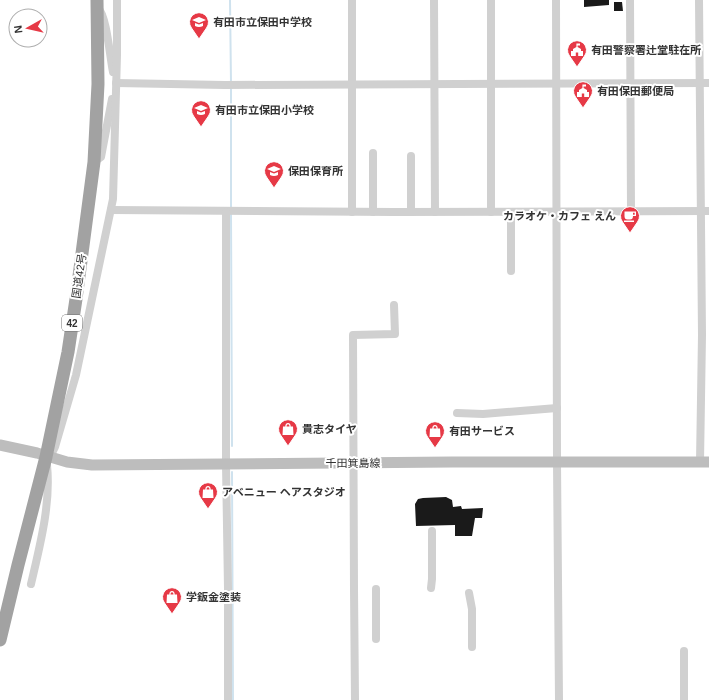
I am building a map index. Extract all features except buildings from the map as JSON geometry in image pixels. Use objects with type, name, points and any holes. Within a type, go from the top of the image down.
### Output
[{"type":"highway","name":"国道42号","points":[[0,640],[68,352],[84,245],[94,162],[98,92],[97,4]]},
{"type":"main road","name":"千田箕島線","points":[[0,445],[67,462],[92,466],[354,463],[705,462]]},
{"type":"street","points":[[31,584],[43,531],[48,479],[44,456],[55,447],[76,375],[114,192],[118,28],[117,0]]},
{"type":"street","points":[[352,0],[352,212]]},
{"type":"street","points":[[434,0],[435,212]]},
{"type":"street","points":[[491,0],[491,212]]},
{"type":"street","points":[[556,0],[559,700]]},
{"type":"street","points":[[630,0],[631,211]]},
{"type":"street","points":[[699,0],[700,83],[705,211],[702,335],[705,462]]},
{"type":"street","points":[[94,162],[101,157],[111,100],[116,83],[104,19],[97,4]]},
{"type":"street","points":[[116,83],[709,83]]},
{"type":"street","points":[[372,153],[373,212]]},
{"type":"street","points":[[411,156],[411,212]]},
{"type":"street","points":[[111,210],[226,212],[705,211]]},
{"type":"street","points":[[226,212],[228,700]]},
{"type":"street","points":[[511,212],[511,271]]},
{"type":"street","points":[[355,700],[353,334],[395,334],[394,305]]},
{"type":"street","points":[[457,413],[483,414],[557,408]]},
{"type":"street","points":[[431,588],[432,530]]},
{"type":"street","points":[[376,589],[376,639]]},
{"type":"street","points":[[470,593],[472,648]]},
{"type":"street","points":[[684,651],[684,700]]},
{"type":"waterway","points":[[230,0],[231,83]]},
{"type":"waterway","points":[[231,87],[231,209]]},
{"type":"waterway","points":[[231,213],[232,446]]},
{"type":"waterway","points":[[232,472],[233,700]]},
{"type":"place","name":"有田市立保田中学校","points":[[199,39]]},
{"type":"place","name":"有田警察署辻堂駐在所","points":[[577,67]]},
{"type":"place","name":"有田保田郵便局","points":[[583,108]]},
{"type":"place","name":"有田市立保田小学校","points":[[201,127]]},
{"type":"place","name":"保田保育所","points":[[274,188]]},
{"type":"place","name":"カラオケ・カフェ えん","points":[[630,233]]},
{"type":"place","name":"貴志タイヤ","points":[[288,446]]},
{"type":"place","name":"有田サービス","points":[[435,448]]},
{"type":"place","name":"アベニュー ヘアスタジオ","points":[[208,509]]},
{"type":"place","name":"学鈑金塗装","points":[[172,614]]}]
